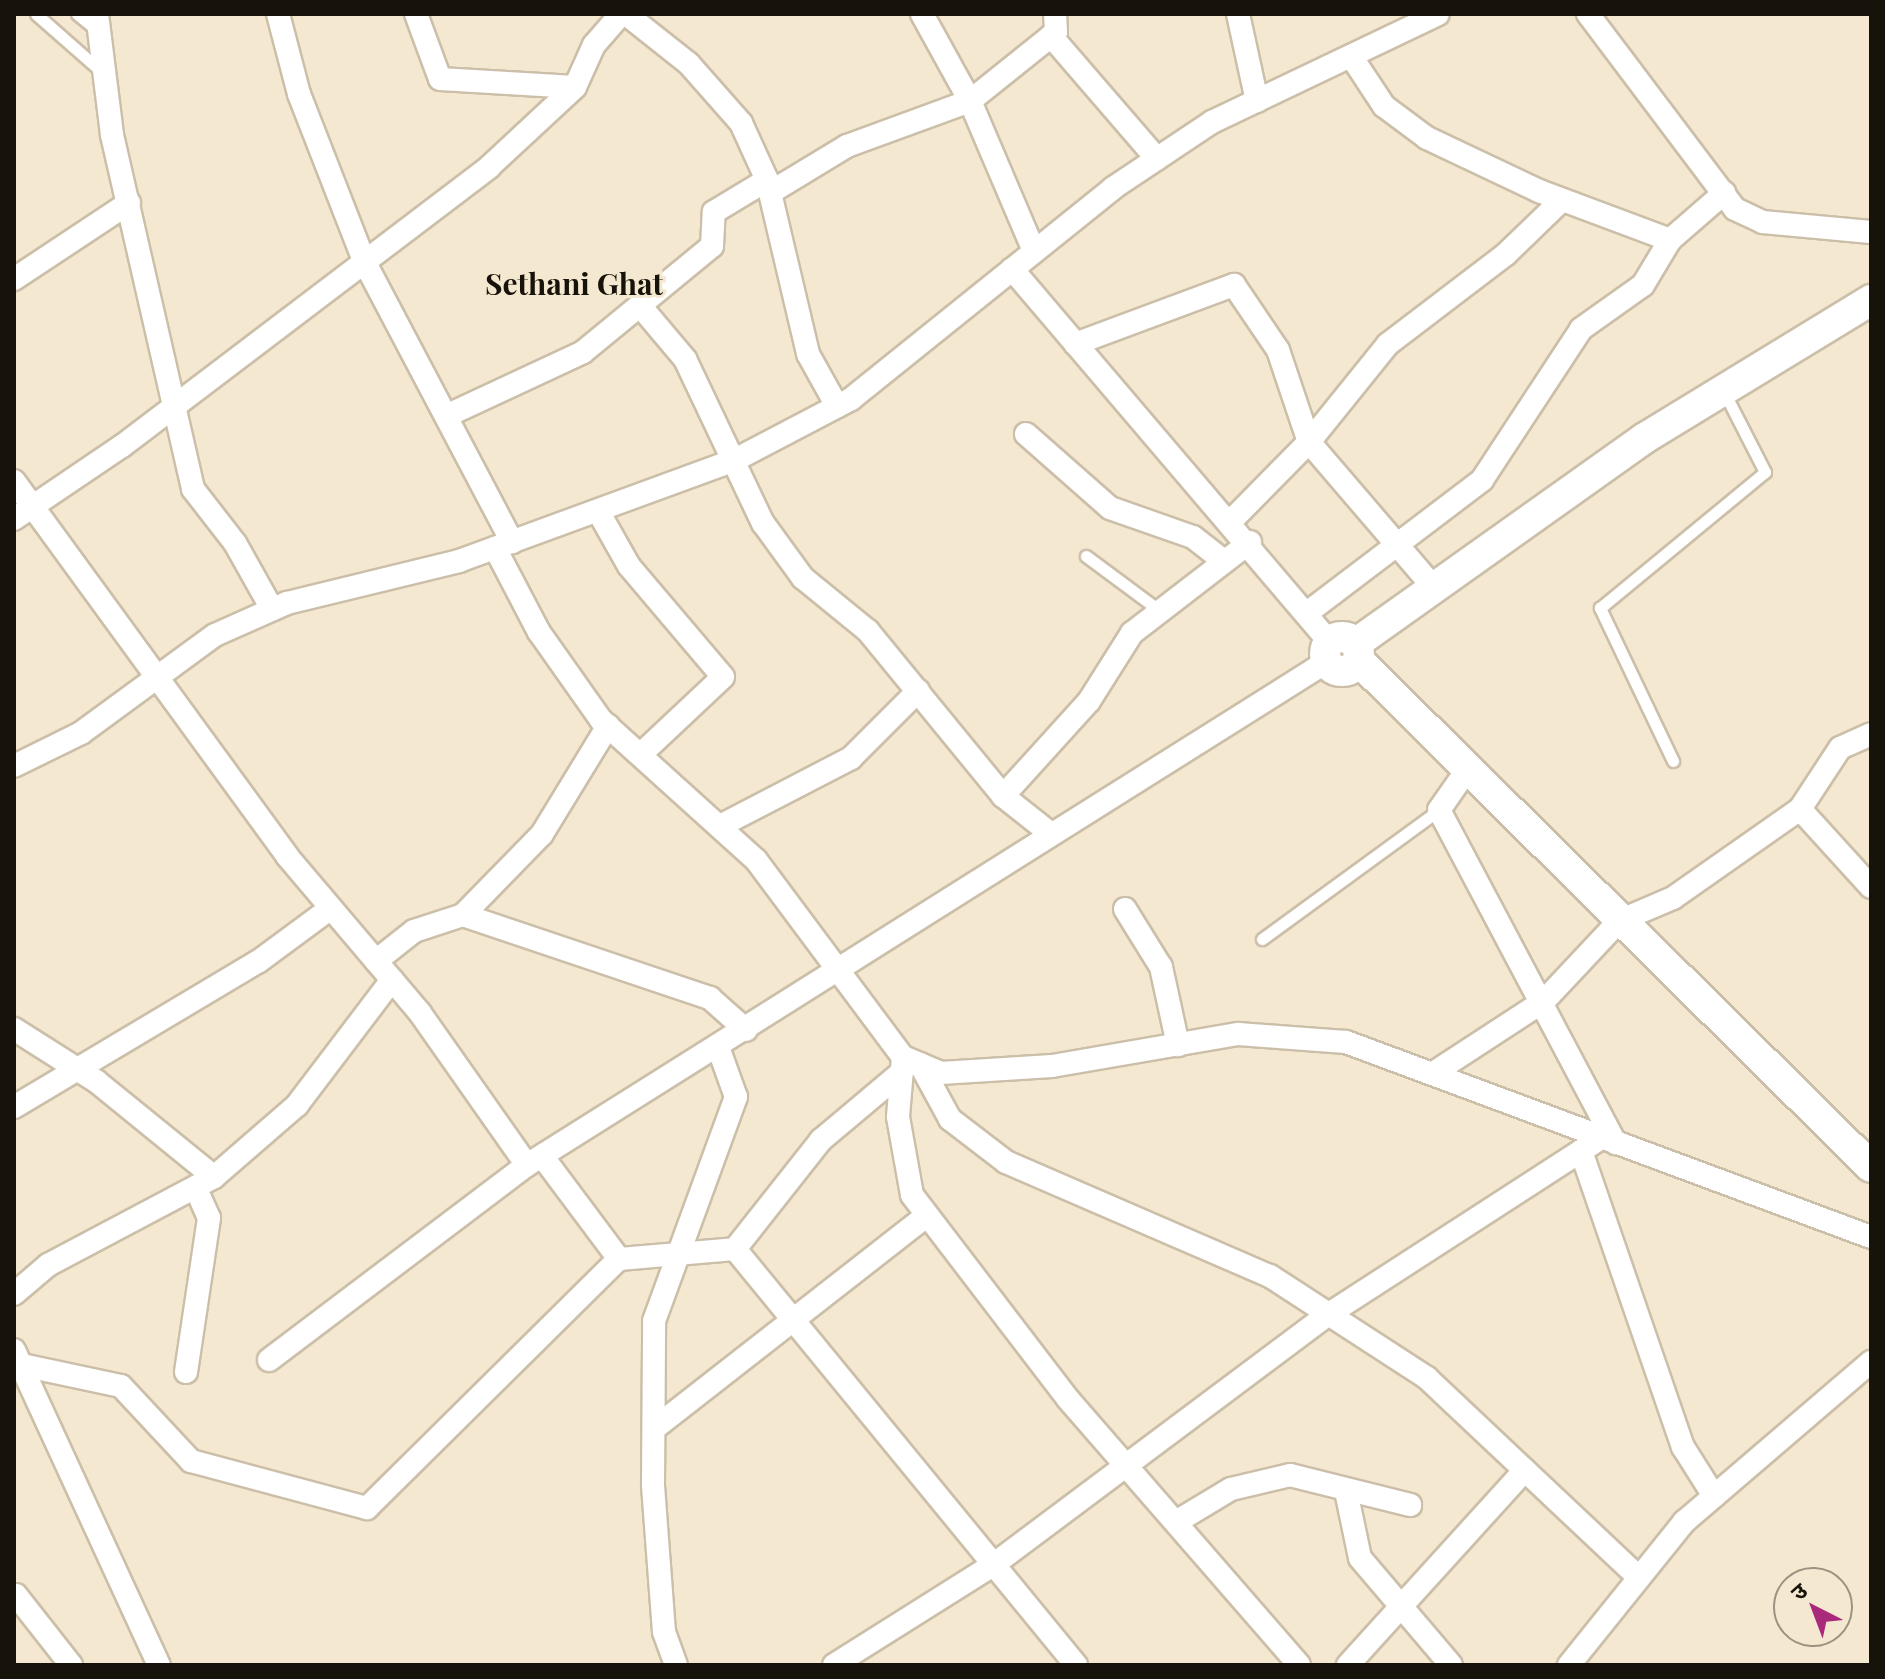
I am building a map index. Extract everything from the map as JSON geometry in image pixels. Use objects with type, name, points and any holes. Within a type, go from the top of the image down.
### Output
[{"type":"street","points":[[278,14],[299,94],[364,261],[446,416],[539,632],[608,726],[756,860],[950,1119],[1006,1162],[1270,1276],[1427,1378],[1639,1578]]},
{"type":"street","points":[[416,14],[440,79],[575,87]]},
{"type":"street","points":[[23,512],[175,404],[489,167],[575,87],[594,45],[624,14],[689,64],[741,123],[769,186],[808,354],[837,406]]},
{"type":"street","points":[[922,14],[970,101],[1034,251]]},
{"type":"street","points":[[1238,14],[1257,101]]},
{"type":"street","points":[[14,766],[81,733],[215,635],[272,609],[503,545],[735,460],[837,406],[1157,159],[1257,101],[1438,14]]},
{"type":"street","points":[[1588,14],[1735,209],[1763,222],[1871,232]]},
{"type":"street","points":[[98,23],[129,203],[193,489],[235,543],[272,609]]},
{"type":"street","points":[[446,416],[583,352],[642,308],[712,246],[714,212],[847,146],[970,101],[1053,25],[1157,159]]},
{"type":"street","points":[[1351,56],[1384,106],[1427,138],[1562,200],[1670,240]]},
{"type":"street","points":[[1307,613],[1482,480],[1551,366],[1581,329],[1643,285],[1670,240],[1724,193]]},
{"type":"street","points":[[1229,523],[1309,442],[1388,344],[1505,255],[1562,200]]},
{"type":"street","points":[[14,279],[129,203]]},
{"type":"street","points":[[1012,269],[1342,652],[1469,767],[1619,921],[1871,1167]]},
{"type":"street","points":[[1075,344],[1234,285],[1278,350],[1309,442],[1434,588]]},
{"type":"street","points":[[269,1360],[535,1161],[1342,652],[1723,390],[1871,300]]},
{"type":"street","points":[[642,308],[685,359],[763,523],[803,578],[868,631],[1003,796],[1051,834]]},
{"type":"street","points":[[1026,434],[1110,508],[1193,537],[1224,561]]},
{"type":"street","points":[[14,481],[23,512],[331,908],[535,1161],[619,1259]]},
{"type":"street","points":[[598,511],[629,566],[723,677],[641,754]]},
{"type":"street","points":[[1003,796],[1089,701],[1132,633],[1250,542]]},
{"type":"street","points":[[720,826],[851,758],[918,691]]},
{"type":"street","points":[[376,961],[414,931],[463,915],[542,834],[608,726]]},
{"type":"street","points":[[1432,1074],[1544,1001],[1619,921],[1673,898],[1800,809],[1840,748],[1871,734]]},
{"type":"street","points":[[1469,767],[1439,810],[1544,1001],[1608,1140]]},
{"type":"street","points":[[1800,809],[1871,887]]},
{"type":"street","points":[[14,1107],[73,1068],[259,961],[331,908]]},
{"type":"street","points":[[1125,909],[1161,967],[1178,1045]]},
{"type":"street","points":[[463,915],[710,998],[746,1030]]},
{"type":"street","points":[[14,1294],[48,1265],[204,1182],[297,1105],[392,980]]},
{"type":"street","points":[[14,1029],[73,1068],[204,1182],[209,1218],[186,1372]]},
{"type":"street","points":[[908,1064],[941,1073],[1052,1066],[1238,1034],[1346,1042],[1871,1237]]},
{"type":"street","points":[[676,1665],[664,1632],[654,1321],[685,1253],[736,1097],[718,1047]]},
{"type":"street","points":[[308,1118],[332,1059]]},
{"type":"street","points":[[908,1064],[898,1117],[912,1195],[1127,1466],[1299,1665]]},
{"type":"street","points":[[18,1358],[121,1386],[191,1461],[367,1508],[619,1259],[735,1249],[821,1140],[908,1064]]},
{"type":"street","points":[[834,1665],[993,1565],[1329,1314],[1581,1151],[1608,1140]]},
{"type":"street","points":[[1581,1151],[1683,1447],[1714,1496]]},
{"type":"street","points":[[656,1427],[790,1317],[927,1215]]},
{"type":"street","points":[[735,1249],[1076,1665]]},
{"type":"street","points":[[18,1358],[153,1663]]},
{"type":"street","points":[[1569,1665],[1639,1578],[1714,1496],[1871,1362]]},
{"type":"street","points":[[1348,1665],[1525,1470]]},
{"type":"street","points":[[1176,1522],[1231,1489],[1290,1475],[1410,1505]]},
{"type":"street","points":[[1346,1491],[1360,1558],[1451,1665]]},
{"type":"street","points":[[16,1595],[71,1665]]},
{"type":"lane","points":[[36,14],[105,74]]},
{"type":"lane","points":[[77,14],[98,23]]},
{"type":"lane","points":[[1673,761],[1600,608],[1765,472],[1723,390]]},
{"type":"lane","points":[[1086,556],[1160,611]]},
{"type":"lane","points":[[1262,939],[1439,810]]},
{"type":"district","name":"Sethani Ghat","points":[[574,283]]}]
